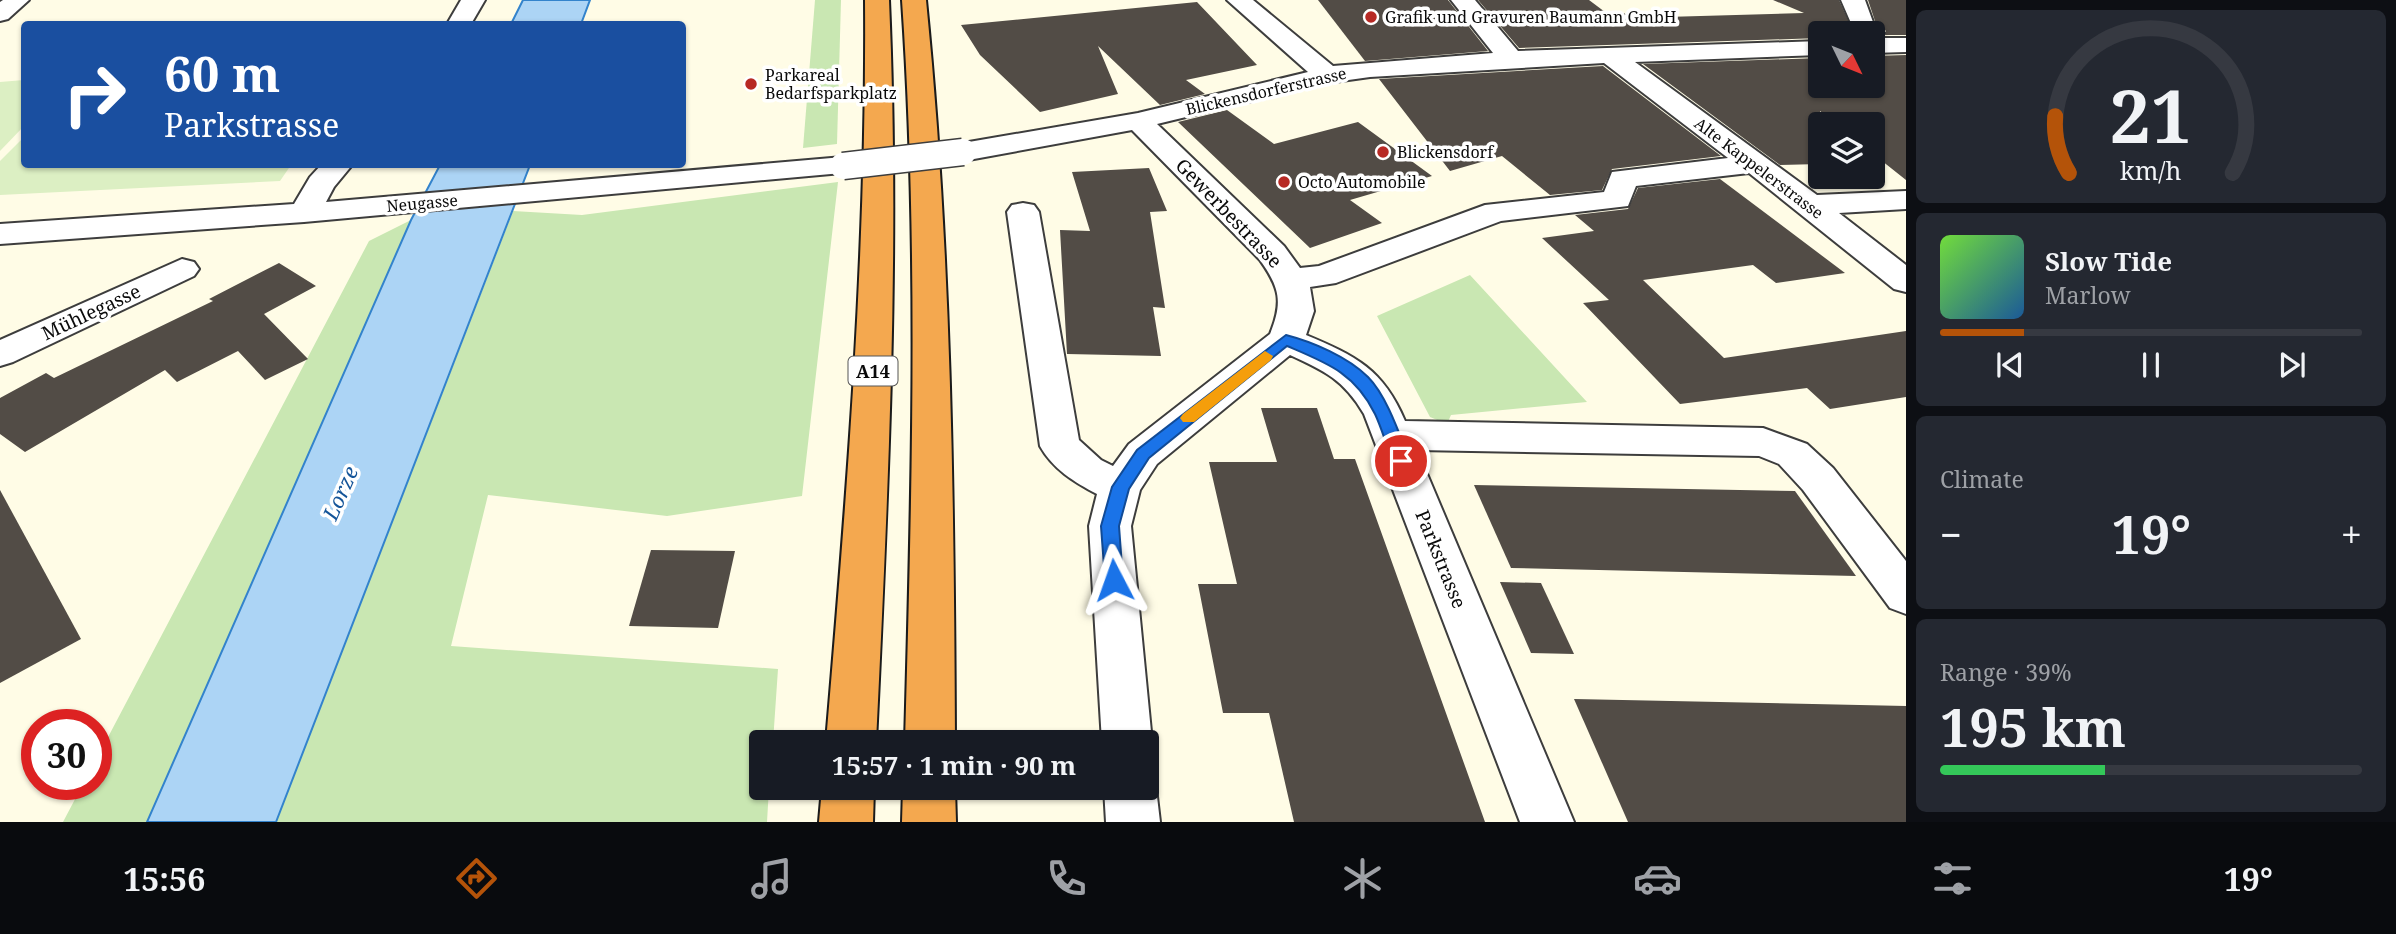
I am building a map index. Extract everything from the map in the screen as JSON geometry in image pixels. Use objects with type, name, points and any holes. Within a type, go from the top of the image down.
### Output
[{"type":"highway","name":"A14","points":[[852,730],[864,537],[878,225],[877,0]]},
{"type":"highway","points":[[914,0],[930,259],[934,471],[930,730]]},
{"type":"highway","points":[[846,822],[847,800]]},
{"type":"highway","points":[[929,800],[929,822]]},
{"type":"street","points":[[0,14],[17,0]]},
{"type":"street","points":[[461,21],[473,0]]},
{"type":"street","points":[[1239,0],[1327,75]]},
{"type":"street","points":[[1463,0],[1511,59]]},
{"type":"street","points":[[1848,3],[1859,21]]},
{"type":"street","name":"Blickensdorferstrasse","points":[[843,166],[962,152],[1138,121],[1327,75],[1370,69],[1511,59],[1808,48]]},
{"type":"street","name":"Alte Kappelerstrasse","points":[[1610,56],[1810,205],[1906,282]]},
{"type":"street","name":"Gewerbestrasse","points":[[1138,121],[1272,253],[1291,279],[1297,311],[1286,340]]},
{"type":"street","points":[[1291,279],[1324,276],[1496,212],[1618,200],[1623,178],[1753,164]]},
{"type":"street","name":"Neugasse","points":[[0,234],[394,206],[843,166]]},
{"type":"street","points":[[304,213],[321,183],[335,168]]},
{"type":"street","points":[[1810,205],[1906,200]]},
{"type":"street","points":[[1023,212],[1060,446],[1087,471],[1120,487]]},
{"type":"street","name":"Mühlegasse","points":[[0,354],[182,269]]},
{"type":"street","points":[[1125,730],[1110,526],[1120,487],[1143,454],[1286,340]]},
{"type":"street","name":"Parkstrasse","points":[[1286,340],[1333,360],[1364,382],[1383,414],[1547,822]]},
{"type":"street","points":[[1391,435],[1763,442],[1793,454],[1818,479],[1906,595]]},
{"type":"street","points":[[1131,800],[1133,822]]},
{"type":"green space","points":[[815,0],[841,0],[837,144],[803,148]]},
{"type":"green space","points":[[21,80],[21,129],[0,151],[0,82]]},
{"type":"green space","points":[[21,140],[21,168],[289,168],[280,181],[0,195],[0,161]]},
{"type":"green space","points":[[838,182],[802,496],[667,516],[488,495],[451,646],[778,669],[774,730],[749,730],[749,800],[768,800],[767,822],[276,822],[513,211],[582,215]]},
{"type":"green space","points":[[411,220],[147,822],[63,822],[75,800],[112,800],[112,730],[369,241]]},
{"type":"green space","points":[[1470,275],[1587,402],[1451,415],[1447,424],[1430,417],[1377,316]]},
{"type":"water","points":[[523,0],[590,0],[582,21],[512,21]]},
{"type":"water","name":"Lorze","points":[[438,168],[529,168],[276,822],[147,822],[411,220]]},
{"type":"building","points":[[1318,0],[1448,0],[1488,51],[1365,61]]},
{"type":"building","points":[[1478,0],[1589,0],[1609,15],[1624,13],[1630,18],[1804,13],[1773,0],[1839,0],[1849,21],[1808,21],[1808,38],[1519,48]]},
{"type":"building","points":[[1868,0],[1906,0],[1906,35],[1885,35],[1885,21],[1875,21]]},
{"type":"building","points":[[1197,2],[1257,65],[1186,80],[1205,94],[1160,105],[1098,46],[1118,94],[1040,112],[980,55],[961,25]]},
{"type":"building","points":[[1906,55],[1906,180],[1885,163],[1885,112],[1808,112],[1808,164],[1780,165],[1643,64],[1808,58],[1808,98],[1885,98],[1885,56]]},
{"type":"building","points":[[1603,66],[1721,156],[1612,169],[1602,190],[1550,195],[1502,156],[1450,171],[1379,79]]},
{"type":"building","points":[[1227,110],[1274,144],[1358,122],[1432,176],[1350,200],[1382,223],[1310,248],[1178,122]]},
{"type":"building","points":[[1149,168],[1167,211],[1150,212],[1165,308],[1153,307],[1161,356],[1067,354],[1060,230],[1090,231],[1072,172]]},
{"type":"building","points":[[1720,179],[1845,273],[1776,283],[1753,265],[1643,280],[1724,358],[1906,331],[1906,397],[1830,409],[1807,388],[1680,404],[1583,303],[1609,300],[1542,238],[1594,231],[1575,215],[1628,209],[1638,188]]},
{"type":"building","points":[[279,263],[316,286],[264,314],[308,359],[265,380],[238,351],[177,382],[165,370],[25,452],[0,434],[0,398],[46,373],[54,378],[213,301],[209,299]]},
{"type":"building","points":[[1261,408],[1317,408],[1334,459],[1355,459],[1485,822],[1294,822],[1269,713],[1223,713],[1198,584],[1237,584],[1209,462],[1277,462]]},
{"type":"building","points":[[1474,485],[1795,491],[1856,576],[1511,568]]},
{"type":"building","points":[[0,490],[81,639],[0,683]]},
{"type":"building","points":[[651,550],[735,551],[718,628],[629,626]]},
{"type":"building","points":[[1500,582],[1541,583],[1574,654],[1531,653]]},
{"type":"building","points":[[1574,699],[1906,706],[1906,822],[1628,822]]},
{"type":"slow traffic","points":[[1188,418],[1265,356]]},
{"type":"place","name":"Grafik und Gravuren Baumann GmbH","points":[[1371,17]]},
{"type":"place","name":"Parkareal Bedarfsparkplatz","points":[[751,84]]},
{"type":"place","name":"Blickensdorf","points":[[1383,152]]},
{"type":"place","name":"Octo Automobile","points":[[1284,182]]},
{"type":"route","points":[[1114,580],[1110,526],[1120,487],[1143,454],[1286,340],[1333,360],[1364,382],[1383,414],[1401,461]]}]
